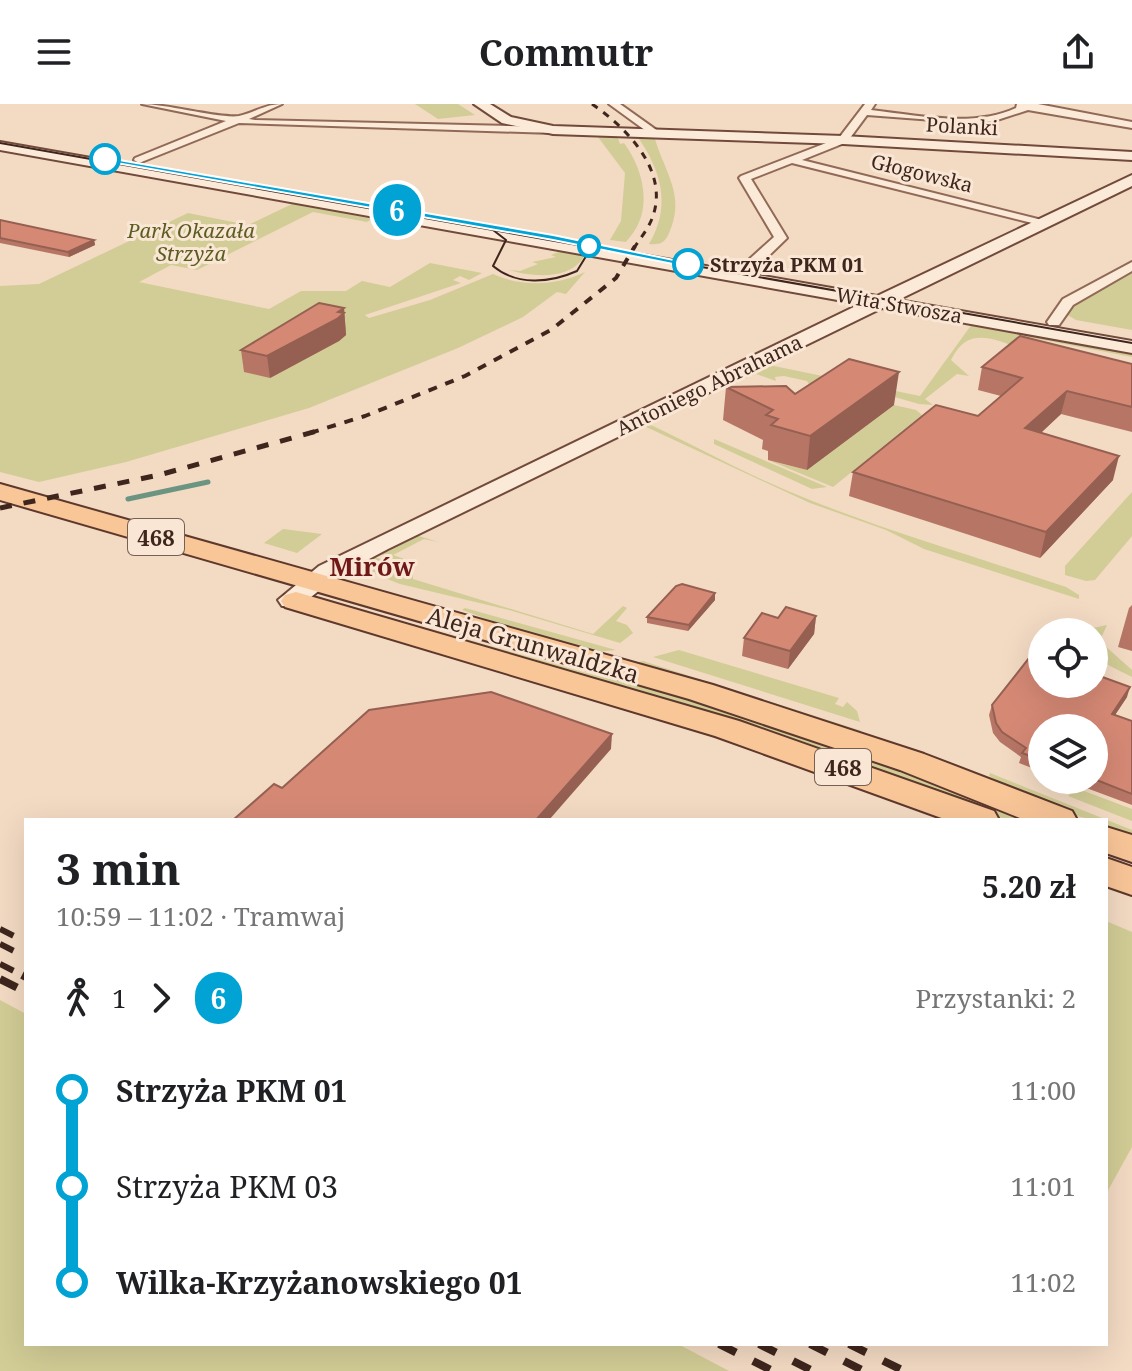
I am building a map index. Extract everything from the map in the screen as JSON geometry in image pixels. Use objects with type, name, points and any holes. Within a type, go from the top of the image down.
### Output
[{"type":"main road","name":"Aleja Grunwaldzka","points":[[0,492],[203,562]]},
{"type":"main road","name":"Aleja Grunwaldzka","points":[[0,515],[203,562],[701,692],[833,734],[1054,818]]},
{"type":"main road","name":"Aleja Grunwaldzka","points":[[302,590],[835,763],[976,818]]},
{"type":"main road","points":[[1108,840],[1132,849]]},
{"type":"main road","points":[[1108,872],[1132,882]]},
{"type":"street","points":[[147,104],[255,123],[536,127]]},
{"type":"street","points":[[0,146],[142,166],[277,104]]},
{"type":"street","points":[[481,104],[501,118],[536,127]]},
{"type":"street","points":[[491,104],[536,127]]},
{"type":"street","points":[[614,104],[657,134]]},
{"type":"street","points":[[1007,104],[1132,125]]},
{"type":"street","points":[[748,268],[781,238],[745,178],[843,140],[867,108],[975,119],[1030,106]]},
{"type":"street","points":[[449,128],[517,115]]},
{"type":"street","name":"Polanki","points":[[536,127],[1132,156]]},
{"type":"street","points":[[0,138],[142,166]]},
{"type":"street","name":"Głogowska","points":[[791,160],[1044,222]]},
{"type":"street","name":"Wita Stwosza","points":[[142,166],[162,165],[223,180],[748,268],[1132,347]]},
{"type":"street","name":"Wita Stwosza","points":[[142,166],[887,298],[1132,336]]},
{"type":"street","name":"Antoniego Abrahama","points":[[302,590],[332,568],[414,526],[1130,182]]},
{"type":"street","points":[[1054,322],[1068,302],[1132,266]]},
{"type":"green space","points":[[415,104],[458,104],[475,115],[438,119]]},
{"type":"green space","points":[[617,135],[620,144],[624,143],[636,163],[643,187],[643,211],[626,242],[610,240],[621,221],[625,173],[598,137]]},
{"type":"green space","points":[[637,136],[655,139],[675,196],[674,220],[664,241],[659,244],[649,244],[660,216],[661,188],[652,162]]},
{"type":"green space","name":"Park Okazała Strzyża","points":[[294,203],[372,219],[367,222],[313,212],[197,270],[171,265],[139,282],[269,309],[301,291],[346,291],[362,281],[390,287],[430,263],[482,273],[469,280],[460,276],[453,280],[461,283],[365,315],[369,318],[430,300],[493,274],[515,281],[539,283],[563,280],[585,272],[566,294],[557,292],[523,317],[458,348],[309,408],[126,462],[39,482],[0,472],[0,286],[39,284],[188,213],[248,225]]},
{"type":"green space","points":[[561,251],[585,254],[579,263],[562,273],[540,275],[509,270],[520,271],[538,264],[532,262],[556,257],[551,255]]},
{"type":"green space","points":[[1132,269],[1132,330],[1076,320],[1066,314],[1074,302]]},
{"type":"green space","points":[[972,324],[1132,353],[1132,357],[1033,338],[1019,348],[989,339],[972,339],[957,350],[951,360],[969,376],[957,374],[925,399],[933,405],[877,392],[810,386],[807,381],[784,376],[775,377],[776,381],[756,374],[728,386],[769,365],[920,396]]},
{"type":"green space","points":[[894,405],[916,410],[922,415],[833,487],[768,460],[807,470]]},
{"type":"green space","points":[[643,423],[822,505],[1066,587],[1079,595],[1079,599],[924,549],[886,530],[810,503],[642,425],[594,450],[591,448]]},
{"type":"green space","points":[[714,439],[827,487],[812,489],[714,444]]},
{"type":"green space","points":[[1132,492],[1132,536],[1095,580],[1086,581],[1065,575],[1065,566]]},
{"type":"green space","points":[[283,529],[322,534],[297,553],[264,543]]},
{"type":"green space","points":[[416,535],[438,542],[424,539],[393,555],[413,562],[413,579],[593,634],[623,606],[627,608],[616,621],[627,625],[633,633],[620,643],[509,610],[400,584],[354,566],[371,556],[390,562],[382,554],[384,550]]},
{"type":"green space","points":[[344,605],[590,674],[688,697],[846,748],[1027,818],[1002,818],[903,779],[739,722]]},
{"type":"green space","points":[[465,608],[616,650],[580,649],[560,644],[462,610]]},
{"type":"green space","points":[[1108,649],[1132,670],[1132,677],[1108,665]]},
{"type":"green space","points":[[679,650],[839,698],[835,704],[843,707],[847,702],[857,711],[860,722],[653,657]]},
{"type":"green space","points":[[643,661],[862,731],[856,732],[635,663]]},
{"type":"green space","points":[[990,773],[1028,788],[1028,794],[1042,794],[1102,818],[1075,816],[989,776]]},
{"type":"green space","points":[[1092,794],[1132,809],[1132,821],[1068,796]]},
{"type":"green space","points":[[1108,820],[1132,830],[1132,838],[1108,828]]},
{"type":"green space","points":[[1108,922],[1132,932],[1132,1147],[1108,1190]]},
{"type":"green space","points":[[0,1000],[24,1013],[24,1346],[682,1346],[729,1371],[0,1371]]},
{"type":"building","points":[[0,220],[94,240],[68,252],[0,238]]},
{"type":"building","points":[[319,303],[344,308],[338,312],[344,313],[267,356],[241,350]]},
{"type":"building","points":[[1020,336],[1132,364],[1132,407],[1067,391],[1025,428],[1119,456],[1046,532],[853,472],[936,405],[978,416],[1022,378],[982,367]]},
{"type":"building","points":[[849,359],[899,372],[810,436],[771,425],[778,419],[766,415],[773,410],[726,387],[786,386],[795,394]]},
{"type":"building","points":[[682,584],[715,593],[689,625],[647,617],[676,586]]},
{"type":"building","points":[[786,607],[816,616],[790,651],[744,638],[762,613],[778,618]]},
{"type":"building","points":[[1028,659],[1028,698],[1108,698],[1108,679],[1130,687],[1112,714],[1132,721],[1132,794],[1108,785],[1108,714],[1028,714],[1028,755],[1022,753],[1026,748],[1002,732],[996,723],[992,705]]},
{"type":"building","points":[[491,692],[612,734],[538,818],[235,818],[274,784],[282,788],[369,710]]},
{"type":"waterway","points":[[128,499],[208,482]]},
{"type":"tram line","points":[[0,143],[493,230]]},
{"type":"tram line","name":"6","points":[[105,159],[570,240],[582,245],[688,264]]},
{"type":"tram line","points":[[493,230],[579,245]]},
{"type":"tram line","points":[[493,230],[506,240],[493,266],[523,280],[545,280],[577,271],[588,253],[579,245]]},
{"type":"tram line","points":[[575,242],[579,245]]},
{"type":"tram line","points":[[579,245],[1132,343]]},
{"type":"railway","points":[[592,104],[632,139],[651,169],[656,186],[656,203],[649,224],[634,248]]},
{"type":"railway","points":[[312,432],[365,416],[465,376],[551,330],[616,278],[635,246]]},
{"type":"railway","points":[[312,432],[317,431]]},
{"type":"railway","points":[[0,508],[159,475],[312,432]]},
{"type":"railway","points":[[0,929],[24,941]]},
{"type":"railway","points":[[0,944],[24,956]]},
{"type":"railway","points":[[0,964],[24,976]]},
{"type":"railway","points":[[0,979],[24,991]]},
{"type":"railway","points":[[723,1346],[773,1371]]},
{"type":"railway","points":[[763,1346],[813,1371]]},
{"type":"railway","points":[[814,1346],[864,1371]]},
{"type":"railway","points":[[853,1346],[904,1371]]},
{"type":"place","name":"Strzyża PKM 01","points":[[688,264]]},
{"type":"district","name":"Mirów","points":[[372,566]]}]
